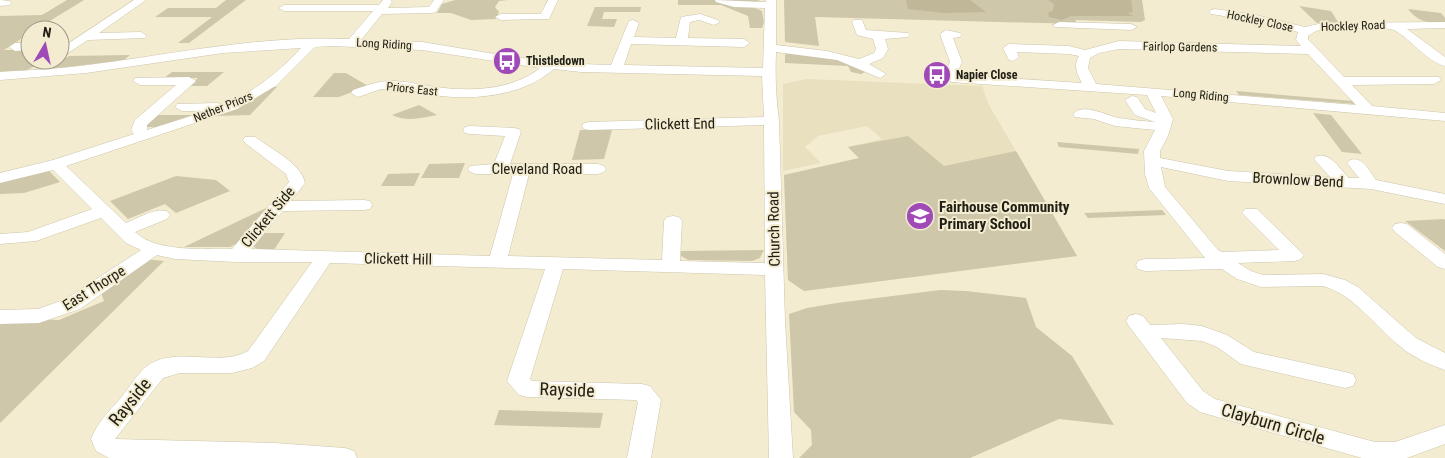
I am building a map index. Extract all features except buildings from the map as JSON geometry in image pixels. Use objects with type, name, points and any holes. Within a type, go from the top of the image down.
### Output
[{"type":"street","points":[[70,44],[85,37],[142,0]]},
{"type":"street","points":[[284,8],[384,6],[432,10],[440,0]]},
{"type":"street","points":[[501,17],[545,16],[553,0]]},
{"type":"street","points":[[720,0],[734,4],[771,2]]},
{"type":"street","name":"Church Road","points":[[771,2],[768,72],[772,121],[775,321],[781,458]]},
{"type":"street","points":[[353,42],[384,6]]},
{"type":"street","name":"Hockley Close","points":[[1214,12],[1256,18],[1306,31]]},
{"type":"street","points":[[681,42],[685,19],[700,17],[714,22]]},
{"type":"street","points":[[858,22],[861,33],[878,36],[904,35]]},
{"type":"street","points":[[616,69],[633,23]]},
{"type":"street","points":[[1059,25],[1131,27]]},
{"type":"street","points":[[1393,25],[1417,40],[1434,56],[1445,62]]},
{"type":"street","name":"Hockley Road","points":[[1366,109],[1302,40],[1302,35],[1306,31],[1323,26],[1445,25]]},
{"type":"street","points":[[1110,26],[1126,45]]},
{"type":"street","name":"Long Riding","points":[[956,34],[946,34],[962,62],[953,70],[956,79],[1091,86],[1445,117]]},
{"type":"street","points":[[407,45],[427,35]]},
{"type":"street","points":[[85,37],[141,36]]},
{"type":"street","points":[[860,63],[882,52],[878,36]]},
{"type":"street","points":[[626,40],[744,43]]},
{"type":"street","name":"Long Riding","points":[[0,76],[86,69],[211,47],[313,42],[407,45],[550,66],[768,72]]},
{"type":"street","name":"Nether Priors","points":[[0,178],[56,164],[230,107],[267,87],[280,77],[313,42]]},
{"type":"street","points":[[470,53],[488,43]]},
{"type":"street","name":"Fairlop Gardens","points":[[1086,54],[1105,47],[1126,45],[1311,50]]},
{"type":"street","points":[[14,47],[20,47]]},
{"type":"street","points":[[770,48],[820,52],[860,63],[880,74]]},
{"type":"street","points":[[1013,57],[1009,48],[1069,50],[1086,54],[1081,67],[1091,86]]},
{"type":"street","name":"Priors East","points":[[358,93],[387,85],[467,93],[516,85],[539,75],[550,66]]},
{"type":"street","points":[[30,74],[36,70]]},
{"type":"street","points":[[1340,81],[1434,80]]},
{"type":"street","points":[[140,81],[188,81],[140,123],[138,130],[145,135]]},
{"type":"street","points":[[1152,91],[1165,124],[1161,136],[1152,151],[1153,174],[1157,188],[1203,246],[1220,260],[1244,275],[1261,280],[1323,280],[1338,284],[1351,292],[1409,343],[1445,362]]},
{"type":"street","name":"Priors East","points":[[443,105],[467,93]]},
{"type":"street","points":[[1132,100],[1140,112],[1165,124]]},
{"type":"street","points":[[182,107],[230,107]]},
{"type":"street","points":[[1080,114],[1096,115],[1115,122],[1165,124]]},
{"type":"street","name":"Clickett End","points":[[589,126],[772,121]]},
{"type":"street","points":[[470,130],[514,132],[500,170]]},
{"type":"street","name":"Clickett Side","points":[[236,256],[297,183],[292,171],[250,140]]},
{"type":"street","points":[[1322,159],[1344,182]]},
{"type":"street","name":"Brownlow Bend","points":[[1152,161],[1228,176],[1372,184],[1399,188],[1445,199]]},
{"type":"street","points":[[1355,163],[1372,184]]},
{"type":"street","name":"Clickett Hill","points":[[56,164],[122,231],[132,239],[154,250],[236,256],[775,269]]},
{"type":"street","name":"Cleveland Road","points":[[476,169],[598,169]]},
{"type":"street","points":[[497,262],[522,170]]},
{"type":"street","points":[[279,206],[364,205]]},
{"type":"street","points":[[0,239],[30,237],[102,211]]},
{"type":"street","points":[[1145,265],[1295,255],[1251,213]]},
{"type":"street","points":[[122,231],[161,215]]},
{"type":"street","points":[[671,266],[673,221]]},
{"type":"street","points":[[1401,228],[1445,263]]},
{"type":"street","name":"East Thorpe","points":[[0,317],[39,316],[73,304],[154,250]]},
{"type":"street","name":"Rayside","points":[[325,258],[256,356],[247,363],[229,367],[173,366],[155,372],[105,433],[103,439],[104,444],[111,449],[266,453],[345,458]]},
{"type":"street","name":"Rayside","points":[[556,263],[518,381],[527,389],[642,392],[650,400],[639,458]]},
{"type":"street","name":"Clayburn Circle","points":[[1345,380],[1249,359],[1242,356],[1223,341],[1197,332],[1140,327],[1195,397],[1208,406],[1375,452],[1396,452],[1445,434]]},
{"type":"shaded area","points":[[67,0],[84,0],[51,20],[20,20],[20,40],[4,50],[20,50],[20,70],[27,70],[0,72],[0,16],[42,15]]},
{"type":"shaded area","points":[[226,0],[246,0],[189,43],[178,43],[212,17],[155,17],[168,8],[216,8]]},
{"type":"shaded area","points":[[455,0],[508,0],[499,1],[495,7],[499,12],[496,19],[471,20],[451,13],[437,13],[442,4]]},
{"type":"shaded area","points":[[678,0],[760,0],[750,4],[750,6],[762,11],[764,22],[762,28],[750,28],[748,16],[721,5],[678,5]]},
{"type":"shaded area","points":[[784,0],[1142,0],[1145,20],[1141,22],[1075,20],[1078,24],[815,17],[819,46],[785,42]]},
{"type":"shaded area","points":[[906,0],[970,0],[986,12],[944,13],[908,9]]},
{"type":"shaded area","points":[[1048,0],[1131,0],[1133,12],[1128,13],[1133,16],[1071,16],[1062,20],[1049,17],[1048,13],[1053,10],[1054,4]]},
{"type":"shaded area","points":[[1299,6],[1331,11],[1338,22],[1317,23]]},
{"type":"shaded area","points":[[595,7],[641,7],[640,12],[604,12],[602,19],[617,19],[614,27],[587,26]]},
{"type":"shaded area","points":[[1408,9],[1441,13],[1445,18],[1445,23],[1420,20]]},
{"type":"shaded area","points":[[788,53],[834,58],[865,72],[861,74],[851,72],[848,66],[785,63],[785,55]]},
{"type":"shaded area","points":[[130,55],[124,60],[70,67],[70,56]]},
{"type":"shaded area","points":[[172,72],[224,72],[207,86],[189,86],[198,78],[164,78]]},
{"type":"shaded area","points":[[334,73],[346,73],[368,86],[339,97],[313,97]]},
{"type":"shaded area","name":"Fairhouse Community Primary School","points":[[807,79],[982,86],[989,105],[1077,256],[804,291],[788,280],[784,175],[859,159],[848,147],[882,139],[867,126],[818,136],[805,147],[821,163],[783,171],[783,84]]},
{"type":"shaded area","points":[[277,87],[250,115],[216,116],[246,104]]},
{"type":"shaded area","points":[[1236,91],[1353,101],[1355,104],[1239,95]]},
{"type":"shaded area","points":[[419,105],[437,115],[409,119],[392,115]]},
{"type":"shaded area","points":[[1313,113],[1331,115],[1362,154],[1342,152]]},
{"type":"shaded area","points":[[155,115],[193,115],[156,127],[147,127],[147,123]]},
{"type":"shaded area","points":[[580,130],[612,130],[604,159],[572,160]]},
{"type":"shaded area","name":"Fairhouse Community Primary School","points":[[908,136],[944,166],[1016,151],[1077,256],[804,291],[788,280],[784,175],[859,158],[848,147]]},
{"type":"shaded area","points":[[1057,142],[1139,149],[1138,154],[1059,147]]},
{"type":"shaded area","points":[[465,163],[459,178],[421,178],[429,164]]},
{"type":"shaded area","points":[[49,171],[60,182],[24,193],[0,194],[0,182]]},
{"type":"shaded area","points":[[420,173],[414,186],[381,186],[388,174]]},
{"type":"shaded area","points":[[176,176],[216,180],[230,191],[176,213],[165,204],[128,219],[110,201]]},
{"type":"shaded area","points":[[268,207],[238,243],[230,247],[184,247]]},
{"type":"shaded area","points":[[1162,210],[1166,215],[1088,218],[1084,213]]},
{"type":"shaded area","points":[[1444,219],[1445,251],[1405,221]]},
{"type":"shaded area","points":[[263,233],[285,233],[274,250],[257,249],[254,247],[255,244]]},
{"type":"shaded area","points":[[764,250],[760,258],[752,261],[688,260],[681,256],[681,251]]},
{"type":"shaded area","points":[[144,259],[164,261],[0,423],[0,321],[26,319],[59,320],[104,301],[100,290]]},
{"type":"shaded area","points":[[940,290],[1026,298],[1036,327],[1072,356],[1114,425],[1059,419],[970,458],[799,458],[812,445],[811,430],[794,412],[789,314],[807,308],[837,303]]},
{"type":"shaded area","points":[[499,410],[603,413],[600,428],[494,425]]},
{"type":"place","name":"Thistledown","points":[[507,61]]},
{"type":"place","name":"Napier Close","points":[[937,75]]},
{"type":"place","name":"Fairhouse Community Primary School","points":[[920,216]]}]
